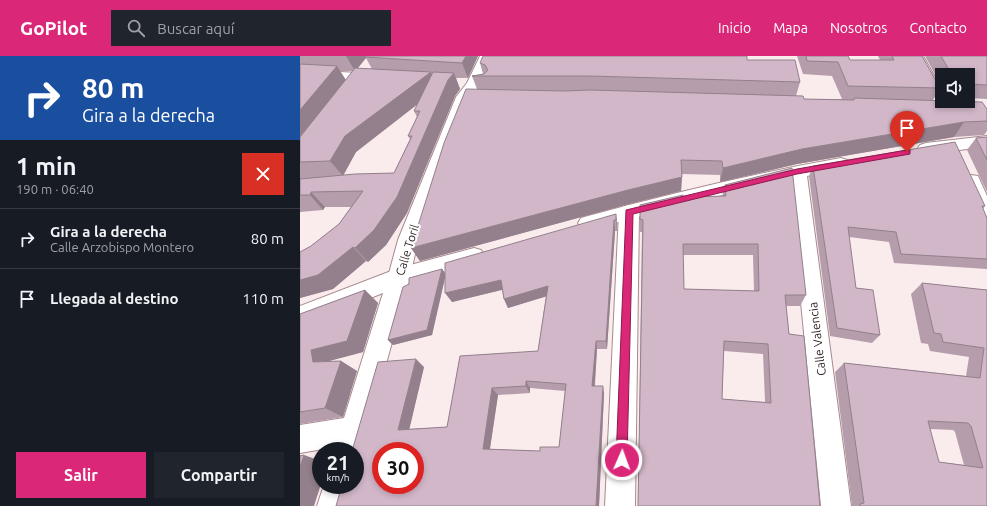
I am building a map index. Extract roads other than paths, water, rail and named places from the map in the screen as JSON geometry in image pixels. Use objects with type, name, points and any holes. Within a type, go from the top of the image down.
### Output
[{"type":"street","name":"Calle Toril","points":[[351,440],[399,277],[408,240],[487,56]]},
{"type":"street","points":[[916,56],[953,109],[930,108]]},
{"type":"street","points":[[302,68],[361,77],[391,79]]},
{"type":"street","points":[[907,152],[960,156],[987,141]]},
{"type":"street","points":[[960,156],[987,217]]},
{"type":"street","points":[[568,229],[629,212],[797,171],[860,160]]},
{"type":"street","name":"Calle Valencia","points":[[797,171],[836,506]]},
{"type":"street","points":[[620,506],[629,212]]},
{"type":"street","points":[[300,316],[399,277],[491,251]]},
{"type":"street","points":[[300,439],[351,440]]},
{"type":"street","points":[[332,506],[335,494]]}]
